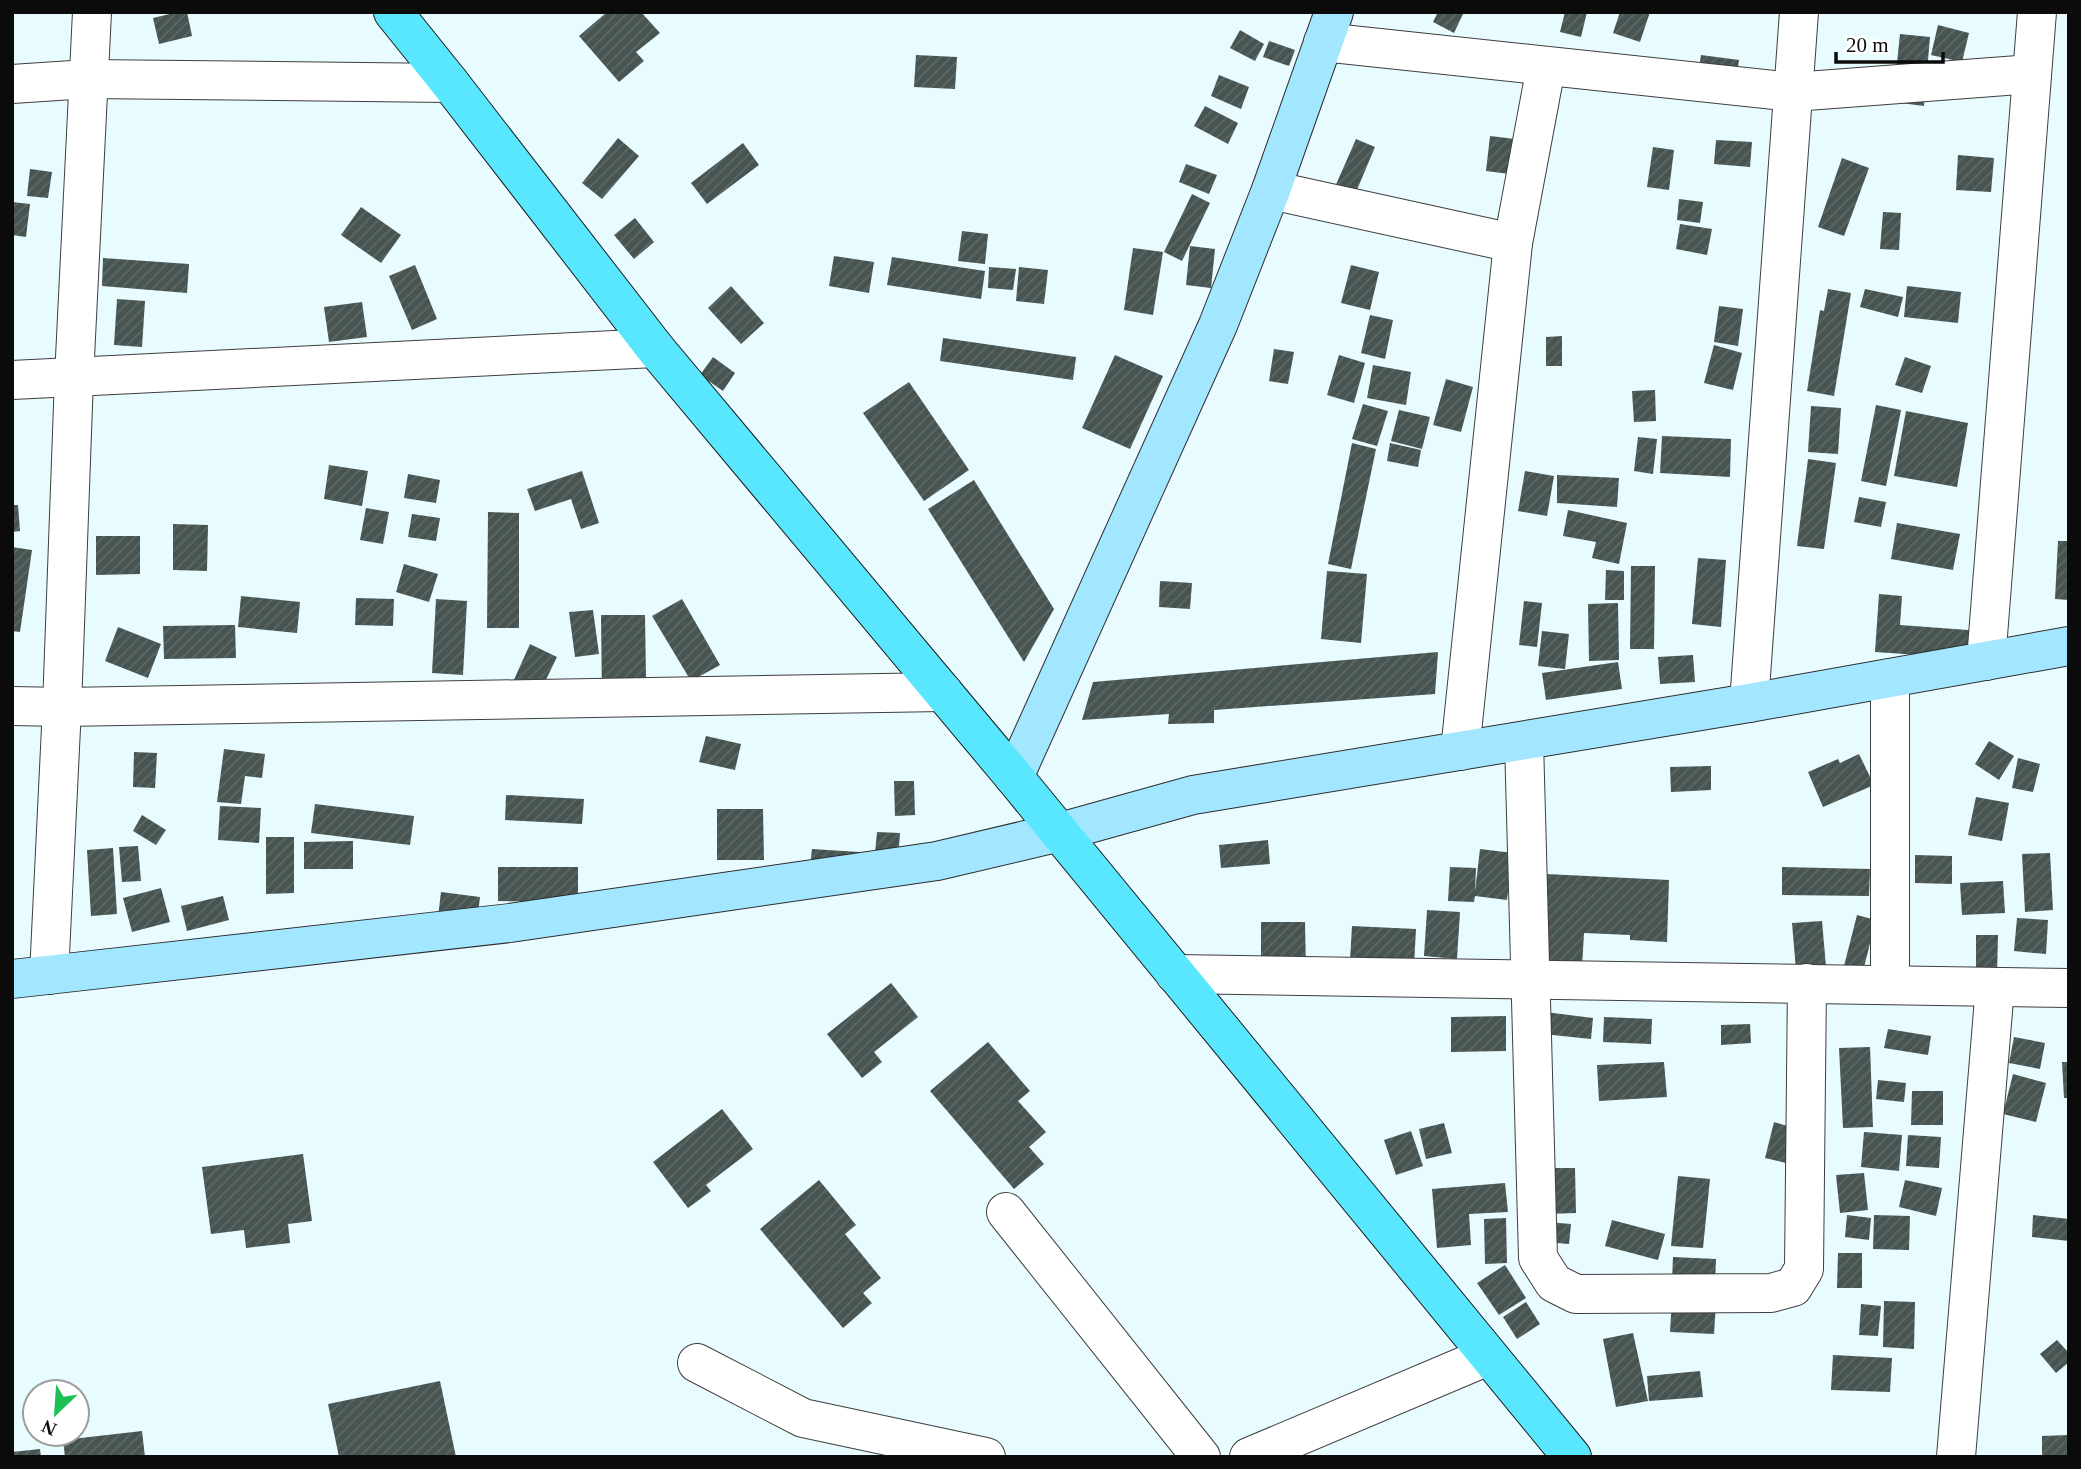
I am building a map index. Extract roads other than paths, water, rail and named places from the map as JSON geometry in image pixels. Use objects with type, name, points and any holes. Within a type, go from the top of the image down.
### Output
[{"type":"main road","points":[[393,12],[655,348],[1014,776],[1572,1457]]},
{"type":"street","points":[[92,12],[74,378],[62,707],[31,977],[510,923],[937,861],[1060,832],[1193,796],[1749,703],[2069,646]]},
{"type":"street","points":[[1749,703],[1799,12]]},
{"type":"street","points":[[1986,661],[2037,12]]},
{"type":"street","points":[[1014,776],[1192,387],[1270,190],[1329,27],[1546,67],[1793,92],[2032,74]]},
{"type":"street","points":[[1460,751],[1513,243],[1546,67]]},
{"type":"street","points":[[12,83],[89,79],[450,83]]},
{"type":"street","points":[[1270,190],[1513,243]]},
{"type":"street","points":[[12,380],[655,348]]},
{"type":"street","points":[[1889,985],[1890,678]]},
{"type":"street","points":[[12,706],[943,692]]},
{"type":"street","points":[[1524,741],[1538,1258],[1554,1283],[1576,1294],[1771,1293],[1793,1287],[1804,1269],[1807,984]]},
{"type":"street","points":[[1175,974],[2069,988]]},
{"type":"street","points":[[1956,1457],[1995,987]]},
{"type":"street","points":[[1006,1212],[1200,1457]]},
{"type":"street","points":[[1249,1457],[1488,1356]]},
{"type":"street","points":[[697,1363],[803,1418],[986,1457]]}]
